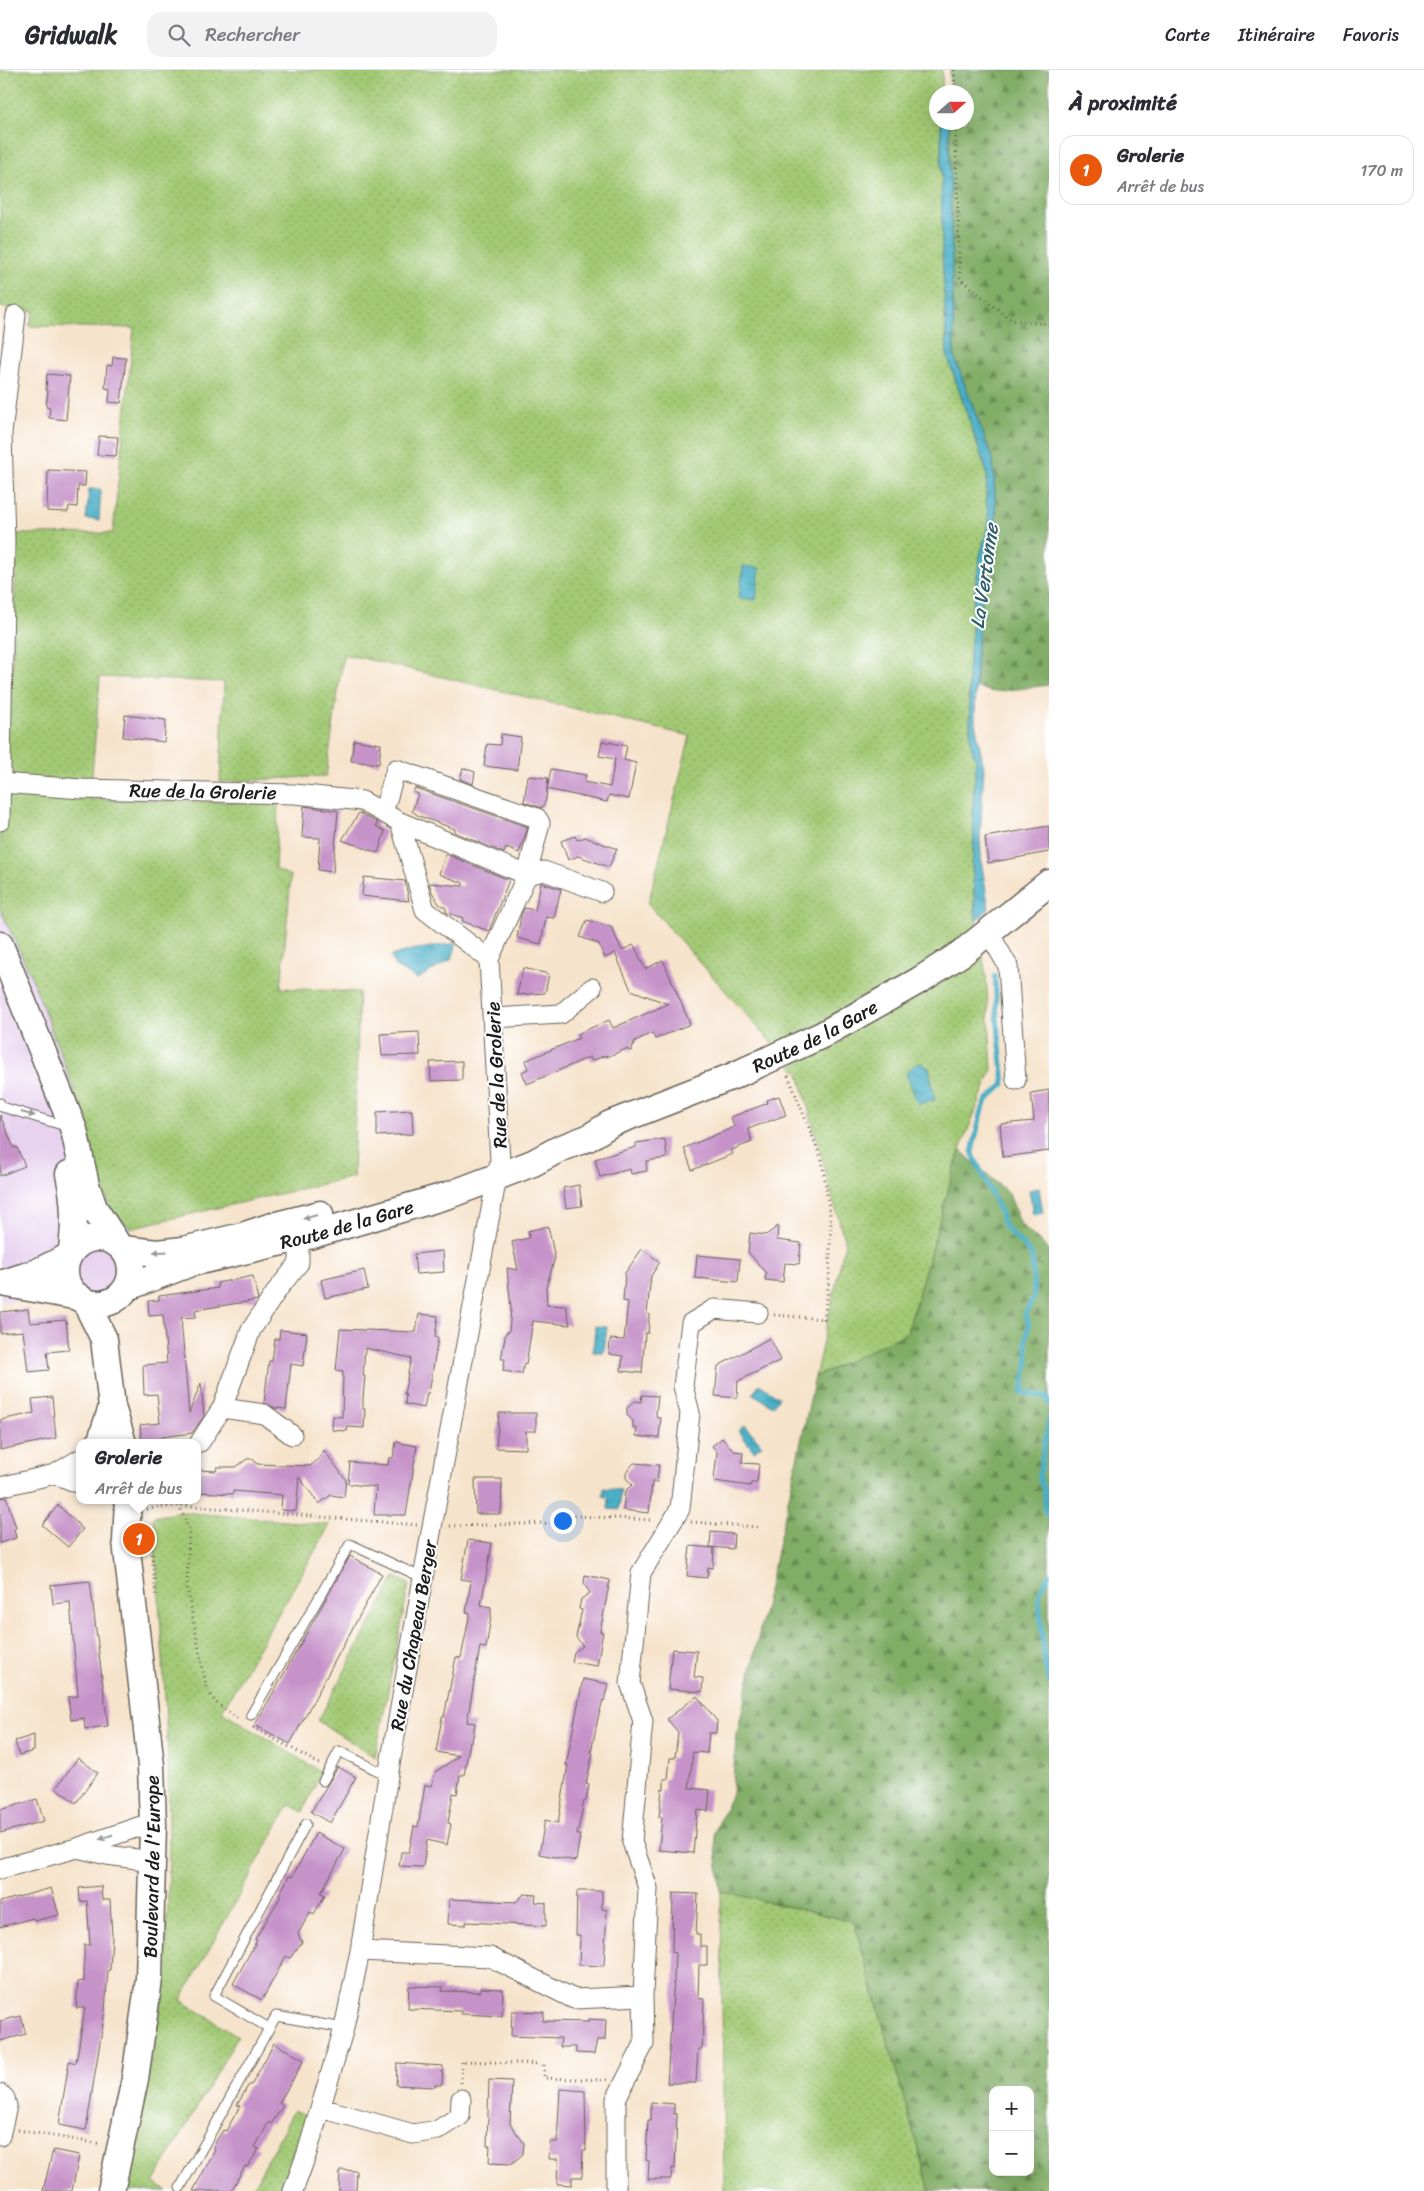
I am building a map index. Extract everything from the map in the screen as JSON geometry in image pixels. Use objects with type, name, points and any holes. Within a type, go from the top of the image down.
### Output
[{"type":"street","points":[[0,821],[5,542],[2,434],[16,315]]},
{"type":"street","points":[[384,813],[396,769],[537,818],[540,823],[527,875],[544,871],[602,892]]},
{"type":"street","name":"Rue de la Grolerie","points":[[1,783],[82,789],[295,794],[362,801],[400,822],[527,875],[490,959],[499,1169]]},
{"type":"street","points":[[400,822],[425,910],[490,959]]},
{"type":"street","name":"Route de la Gare","points":[[123,1293],[191,1263],[299,1238],[450,1195],[529,1151],[559,1149],[588,1138],[610,1124],[780,1056],[822,1035],[920,980],[989,933],[1049,884]]},
{"type":"street","points":[[989,933],[1008,966],[1016,1080]]},
{"type":"street","points":[[2,957],[74,1130],[86,1186],[94,1208],[131,1264],[132,1274],[104,1339]]},
{"type":"street","points":[[493,1018],[560,1014],[592,988]]},
{"type":"street","points":[[52,1074],[76,1218],[65,1272],[66,1279],[73,1292],[82,1299],[104,1339],[112,1407],[122,1439]]},
{"type":"street","name":"Route de la Gare","points":[[120,1245],[157,1253],[183,1250],[242,1236],[272,1226],[446,1180],[499,1169]]},
{"type":"street","name":"Rue du Chapeau Berger","points":[[293,2191],[321,2108],[344,2028],[360,1951],[388,1776],[423,1578],[499,1169]]},
{"type":"street","points":[[1,1283],[37,1272],[70,1254],[84,1240],[100,1237],[120,1245]]},
{"type":"street","points":[[201,1440],[222,1408],[251,1330],[278,1289],[299,1263],[299,1238]]},
{"type":"street","points":[[1,1283],[100,1304],[123,1293]]},
{"type":"street","points":[[616,2190],[616,2099],[644,2044],[648,1888],[632,1842],[643,1721],[630,1683],[641,1573],[680,1509],[690,1413],[683,1386],[691,1323],[714,1309],[758,1313]]},
{"type":"street","points":[[101,1439],[112,1407]]},
{"type":"street","points":[[222,1408],[264,1414],[292,1436]]},
{"type":"street","points":[[0,1488],[55,1474],[76,1461]]},
{"type":"street","points":[[55,1474],[76,1482]]},
{"type":"street","name":"Boulevard de l'Europe","points":[[110,1504],[126,1541],[151,1766],[153,1825],[148,1979],[135,2079],[111,2191]]},
{"type":"street","name":"Boulevard de l'Europe","points":[[126,1541],[134,1505]]},
{"type":"street","points":[[0,1869],[76,1848],[133,1828],[153,1825]]},
{"type":"street","points":[[76,1848],[107,1855],[152,1861]]},
{"type":"street","points":[[360,1951],[490,1957],[574,1999],[644,1996]]},
{"type":"street","points":[[0,2094],[5,2098],[7,2106],[8,2133]]},
{"type":"street","points":[[321,2108],[413,2134],[438,2130],[460,2116],[461,2099]]},
{"type":"lane","points":[[0,1103],[2,1108],[59,1124]]},
{"type":"lane","points":[[251,1715],[350,1544],[423,1578]]},
{"type":"lane","points":[[323,1781],[339,1751],[388,1776]]},
{"type":"lane","points":[[269,2028],[214,1996],[306,1824]]},
{"type":"lane","points":[[180,2188],[276,2016],[344,2028]]},
{"type":"path","points":[[954,70],[955,85]]},
{"type":"path","points":[[955,130],[960,279],[1010,320],[1049,324]]},
{"type":"path","points":[[758,1313],[824,1319],[829,1280],[831,1221],[822,1160],[780,1056]]},
{"type":"path","points":[[134,1505],[179,1505],[422,1526]]},
{"type":"path","points":[[179,1505],[189,1528],[187,1587],[206,1686],[215,1702],[246,1723],[329,1769]]},
{"type":"path","points":[[444,1526],[552,1523],[576,1516],[759,1527]]},
{"type":"path","points":[[246,1723],[251,1715]]},
{"type":"path","points":[[461,2099],[462,2061],[544,2064],[544,2078],[624,2080]]},
{"type":"path","points":[[8,2133],[98,2144],[123,2142]]},
{"type":"shaded area","points":[[0,909],[31,976],[73,1087],[100,1182],[112,1212],[130,1228],[137,1297],[0,1302]]},
{"type":"green space","points":[[0,70],[942,70],[942,85],[929,85],[929,130],[941,130],[942,251],[947,355],[987,473],[986,499],[989,521],[980,556],[972,609],[973,620],[968,678],[971,746],[976,759],[972,866],[976,921],[986,975],[992,1069],[960,1150],[907,1333],[815,1377],[845,1243],[799,1074],[648,904],[690,736],[358,657],[343,656],[326,776],[220,782],[224,682],[100,677],[90,799],[278,803],[275,869],[291,876],[281,988],[359,992],[353,1177],[130,1228],[112,1212],[100,1182],[73,1087],[31,976],[0,909],[0,671],[12,672],[17,534],[113,533],[134,328],[29,326],[34,311],[0,307]]},
{"type":"green space","points":[[950,70],[1049,70],[1049,685],[993,692],[976,687],[978,630],[985,573],[997,532],[993,460],[954,356],[949,130],[974,130],[974,85],[950,85]]},
{"type":"green space","points":[[960,1150],[1009,1194],[1021,1225],[1049,1250],[1049,2191],[930,2191],[854,1922],[721,1891],[714,1833],[732,1794],[736,1739],[815,1377],[907,1333]]},
{"type":"green space","points":[[182,1512],[330,1525],[222,1711],[321,1772],[303,1812],[289,1805],[181,2000],[238,2036],[153,2183],[168,2191],[119,2191],[140,2110],[157,2028],[164,1973],[167,1916],[169,1802],[167,1745],[153,1517]]},
{"type":"green space","points":[[395,1577],[409,1584],[375,1757],[318,1721]]},
{"type":"green space","points":[[721,1891],[854,1922],[930,2191],[724,2191]]},
{"type":"green space","points":[[294,2110],[306,2116],[280,2191],[251,2191]]},
{"type":"water","points":[[941,130],[949,130],[954,356],[993,460],[997,532],[985,573],[976,662],[975,722],[984,768],[980,839],[989,909],[976,921],[972,866],[976,759],[971,746],[968,671],[973,620],[972,609],[980,556],[989,521],[986,499],[987,473],[947,355],[942,251]]},
{"type":"water","points":[[89,489],[101,489],[99,520],[86,519]]},
{"type":"water","points":[[743,566],[760,568],[756,600],[739,598]]},
{"type":"water","points":[[457,943],[452,959],[418,979],[395,967],[391,956],[411,950]]},
{"type":"water","points":[[918,1062],[929,1068],[935,1100],[918,1104],[906,1073]]},
{"type":"water","points":[[1039,1188],[1043,1213],[1033,1215],[1029,1190]]},
{"type":"water","points":[[595,1326],[607,1327],[604,1352],[593,1352]]},
{"type":"water","points":[[759,1384],[779,1397],[773,1406],[753,1394]]},
{"type":"water","points":[[745,1425],[762,1445],[754,1451],[738,1431]]},
{"type":"water","points":[[604,1488],[621,1490],[619,1510],[608,1509],[609,1498],[603,1496]]},
{"type":"building","points":[[113,357],[126,358],[121,403],[109,402],[110,389],[105,388],[107,365],[112,366]]},
{"type":"building","points":[[47,374],[70,376],[66,420],[49,418],[50,408],[46,407],[48,391],[46,390]]},
{"type":"building","points":[[99,436],[118,437],[116,456],[97,455]]},
{"type":"building","points":[[48,470],[86,472],[85,486],[78,486],[77,507],[69,506],[68,512],[47,511]]},
{"type":"building","points":[[125,715],[166,720],[164,742],[123,737]]},
{"type":"building","points":[[501,734],[521,737],[517,770],[484,766],[487,744],[500,745]]},
{"type":"building","points":[[354,740],[381,744],[379,764],[351,761]]},
{"type":"building","points":[[602,741],[627,746],[624,760],[636,763],[629,799],[609,795],[607,802],[547,789],[551,769],[586,775],[584,782],[610,787],[615,759],[599,756]]},
{"type":"building","points":[[463,768],[475,772],[473,784],[460,779]]},
{"type":"building","points":[[528,776],[548,778],[546,799],[542,808],[524,802]]},
{"type":"building","points":[[415,788],[528,827],[519,853],[506,848],[504,853],[454,832],[455,829],[419,816],[412,811],[418,794],[413,792]]},
{"type":"building","points":[[304,806],[338,811],[333,872],[318,870],[320,838],[302,837]]},
{"type":"building","points":[[359,813],[378,823],[376,826],[385,831],[378,853],[342,840]]},
{"type":"building","points":[[1049,826],[1049,852],[988,863],[985,837]]},
{"type":"building","points":[[575,836],[577,840],[585,837],[617,849],[609,867],[578,856],[568,860],[561,841]]},
{"type":"building","points":[[446,854],[509,880],[489,931],[462,921],[463,918],[446,912],[446,908],[439,904],[432,892],[429,883],[463,886],[463,883],[439,874]]},
{"type":"building","points":[[364,877],[405,881],[409,901],[362,896]]},
{"type":"building","points":[[541,883],[561,889],[554,918],[546,917],[541,944],[517,938],[524,908],[535,910]]},
{"type":"building","points":[[587,920],[611,927],[622,950],[634,945],[645,969],[663,960],[690,1024],[655,1039],[652,1033],[635,1041],[631,1051],[626,1049],[592,1061],[590,1057],[527,1084],[522,1072],[528,1069],[525,1061],[579,1038],[577,1034],[609,1020],[613,1028],[668,1004],[631,990],[615,953],[605,958],[599,944],[580,937]]},
{"type":"building","points":[[523,968],[549,974],[545,993],[517,995]]},
{"type":"building","points":[[419,1032],[420,1055],[382,1056],[380,1034]]},
{"type":"building","points":[[462,1061],[462,1080],[431,1081],[430,1062]]},
{"type":"building","points":[[1049,1090],[1049,1151],[1003,1157],[1000,1124],[1034,1121],[1031,1093]]},
{"type":"building","points":[[779,1096],[786,1115],[748,1129],[752,1142],[731,1150],[733,1154],[692,1170],[684,1148],[734,1127],[731,1117],[768,1103],[767,1100]]},
{"type":"building","points":[[412,1110],[413,1134],[377,1136],[377,1112]]},
{"type":"building","points":[[0,1115],[14,1148],[17,1147],[25,1166],[0,1176]]},
{"type":"building","points":[[665,1139],[667,1158],[646,1161],[647,1171],[631,1174],[630,1169],[600,1177],[595,1159],[636,1147],[636,1143]]},
{"type":"building","points":[[579,1185],[582,1206],[566,1208],[563,1188]]},
{"type":"building","points":[[548,1226],[555,1258],[546,1288],[547,1305],[566,1306],[570,1325],[533,1321],[526,1364],[524,1363],[522,1374],[503,1371],[505,1359],[501,1359],[506,1332],[509,1332],[511,1309],[507,1268],[518,1270],[512,1242],[529,1238],[528,1231]]},
{"type":"building","points":[[778,1226],[777,1240],[801,1243],[799,1264],[785,1263],[783,1282],[765,1280],[766,1273],[748,1252],[750,1233],[766,1235]]},
{"type":"building","points":[[642,1249],[660,1262],[651,1276],[647,1313],[649,1314],[648,1333],[645,1333],[642,1373],[621,1371],[623,1356],[609,1354],[610,1339],[624,1340],[628,1302],[623,1301],[625,1273]]},
{"type":"building","points":[[443,1251],[444,1272],[416,1274],[414,1254]]},
{"type":"building","points":[[697,1255],[740,1259],[738,1282],[695,1278]]},
{"type":"building","points":[[364,1270],[368,1289],[325,1298],[321,1280]]},
{"type":"building","points":[[253,1276],[258,1300],[195,1310],[196,1317],[181,1318],[189,1413],[201,1383],[204,1416],[192,1433],[162,1437],[162,1439],[142,1439],[140,1425],[160,1423],[157,1394],[144,1395],[143,1365],[167,1363],[163,1315],[149,1316],[148,1301],[159,1300],[159,1296],[218,1288],[217,1283]]},
{"type":"building","points":[[28,1309],[30,1323],[66,1320],[69,1350],[47,1352],[49,1370],[28,1372],[23,1331],[0,1333],[0,1312]]},
{"type":"building","points":[[419,1314],[438,1316],[435,1337],[438,1338],[429,1393],[427,1393],[424,1408],[405,1404],[406,1394],[404,1394],[411,1358],[365,1348],[363,1376],[365,1376],[363,1398],[363,1409],[365,1409],[364,1428],[348,1427],[347,1431],[332,1430],[333,1416],[342,1417],[343,1372],[336,1371],[340,1329],[416,1332]]},
{"type":"building","points":[[280,1330],[307,1333],[303,1366],[291,1364],[286,1409],[275,1408],[264,1403],[269,1361],[272,1361],[275,1339],[279,1339]]},
{"type":"building","points":[[770,1338],[781,1360],[738,1381],[737,1398],[715,1396],[718,1366]]},
{"type":"building","points":[[642,1395],[658,1396],[656,1414],[657,1418],[661,1418],[659,1438],[636,1436],[637,1428],[633,1428],[633,1421],[627,1415],[627,1408],[635,1401],[641,1402]]},
{"type":"building","points":[[52,1397],[56,1438],[0,1450],[0,1420],[34,1413],[32,1399]]},
{"type":"building","points":[[499,1413],[536,1413],[536,1431],[526,1431],[526,1449],[496,1448]]},
{"type":"building","points":[[722,1438],[734,1451],[743,1452],[742,1463],[759,1464],[757,1483],[751,1483],[750,1486],[714,1481],[717,1452],[712,1446]]},
{"type":"building","points":[[396,1442],[417,1446],[406,1515],[374,1515],[376,1487],[348,1484],[350,1462],[388,1465],[389,1458],[393,1458]]},
{"type":"building","points":[[324,1450],[346,1480],[344,1497],[331,1495],[319,1504],[299,1477],[296,1511],[281,1510],[282,1495],[233,1491],[233,1494],[201,1492],[201,1470],[216,1471],[217,1467],[236,1467],[247,1459],[253,1459],[257,1464],[310,1466],[319,1459]]},
{"type":"building","points":[[634,1463],[659,1465],[657,1482],[652,1482],[649,1513],[623,1510],[625,1491],[632,1485],[626,1478],[626,1472]]},
{"type":"building","points":[[475,1479],[502,1479],[501,1514],[476,1514]]},
{"type":"building","points":[[6,1497],[16,1528],[14,1529],[16,1538],[0,1543],[0,1498]]},
{"type":"building","points":[[58,1505],[83,1529],[68,1547],[42,1525]]},
{"type":"building","points":[[711,1532],[734,1534],[733,1549],[710,1547]]},
{"type":"building","points":[[468,1540],[492,1543],[481,1605],[491,1607],[491,1617],[486,1648],[480,1647],[467,1722],[475,1723],[472,1742],[470,1742],[464,1775],[460,1775],[457,1794],[453,1793],[448,1823],[451,1824],[447,1845],[427,1840],[423,1867],[399,1866],[401,1852],[409,1852],[414,1826],[418,1827],[425,1785],[432,1786],[435,1772],[459,1756],[436,1752],[456,1657],[461,1658],[470,1613],[466,1612],[471,1581],[461,1579]]},
{"type":"building","points":[[690,1546],[714,1548],[713,1568],[708,1567],[707,1578],[687,1576]]},
{"type":"building","points":[[350,1556],[382,1574],[290,1744],[255,1725]]},
{"type":"building","points":[[585,1575],[610,1580],[600,1632],[603,1632],[597,1666],[572,1662],[574,1652],[583,1646],[576,1637],[582,1610],[579,1609],[581,1599],[590,1593],[584,1584]]},
{"type":"building","points":[[90,1581],[108,1726],[85,1729],[84,1718],[71,1720],[68,1697],[78,1696],[70,1602],[53,1604],[51,1585]]},
{"type":"building","points":[[672,1649],[697,1651],[694,1677],[703,1678],[702,1692],[668,1689]]},
{"type":"building","points":[[583,1679],[608,1684],[591,1752],[593,1753],[586,1784],[589,1785],[577,1835],[580,1835],[576,1861],[539,1854],[545,1820],[558,1823],[568,1765],[566,1765]]},
{"type":"building","points":[[697,1696],[717,1721],[716,1733],[709,1733],[707,1753],[693,1752],[689,1788],[710,1790],[708,1811],[697,1810],[693,1853],[659,1850],[662,1817],[659,1817],[662,1789],[664,1790],[664,1779],[668,1779],[670,1758],[675,1758],[678,1732],[667,1719]]},
{"type":"building","points":[[34,1735],[34,1751],[19,1755],[15,1741]]},
{"type":"building","points":[[78,1758],[98,1773],[76,1803],[56,1788]]},
{"type":"building","points":[[338,1767],[356,1777],[330,1823],[311,1812]]},
{"type":"building","points":[[37,1799],[44,1821],[0,1833],[0,1810]]},
{"type":"building","points":[[316,1833],[345,1849],[321,1893],[325,1895],[314,1914],[310,1912],[298,1934],[302,1942],[290,1958],[286,1956],[262,2000],[233,1984],[257,1940],[255,1939],[281,1896],[279,1895],[289,1876],[292,1877]]},
{"type":"building","points":[[101,1886],[102,1900],[110,1900],[112,1936],[110,1970],[108,1970],[105,2011],[86,2130],[59,2125],[69,2061],[76,2063],[85,2008],[76,2008],[78,1982],[84,1981],[84,1945],[90,1945],[87,1901],[80,1902],[79,1888]]},
{"type":"building","points":[[51,1888],[59,1915],[34,1921],[33,1918],[0,1927],[0,1902]]},
{"type":"building","points":[[577,1891],[602,1891],[602,1909],[607,1910],[604,1966],[579,1965],[580,1935],[576,1935]]},
{"type":"building","points":[[673,1893],[698,1894],[696,1934],[700,1934],[700,1946],[707,1946],[707,1965],[699,1965],[698,1998],[704,1999],[702,2049],[698,2049],[696,2083],[667,2083],[675,1953],[672,1952]]},
{"type":"building","points":[[524,1894],[536,1895],[535,1902],[546,1903],[546,1926],[466,1922],[466,1925],[448,1924],[449,1899],[516,1902]]},
{"type":"building","points":[[409,1986],[443,1987],[442,1991],[480,1992],[480,1988],[503,1989],[502,2016],[461,2014],[461,2011],[408,2009]]},
{"type":"building","points":[[512,2011],[544,2012],[543,2021],[589,2022],[588,2019],[606,2020],[605,2040],[597,2040],[594,2054],[576,2053],[576,2047],[560,2047],[561,2038],[511,2036]]},
{"type":"building","points":[[21,2016],[26,2034],[0,2041],[0,2021]]},
{"type":"building","points":[[274,2043],[304,2060],[279,2103],[283,2106],[271,2124],[269,2122],[255,2147],[259,2149],[247,2167],[245,2166],[231,2191],[193,2191],[215,2150],[213,2149],[215,2143],[223,2130],[226,2131],[240,2106],[237,2105],[248,2086],[252,2084]]},
{"type":"building","points":[[397,2063],[443,2066],[442,2085],[435,2085],[435,2087],[396,2085]]},
{"type":"building","points":[[489,2080],[512,2081],[510,2124],[524,2143],[523,2154],[511,2164],[489,2163],[490,2146],[487,2146]]},
{"type":"building","points":[[560,2089],[585,2091],[586,2150],[583,2150],[582,2177],[572,2177],[572,2185],[557,2184],[558,2159],[549,2159],[550,2142],[557,2142]]},
{"type":"building","points":[[651,2102],[674,2104],[674,2114],[677,2114],[675,2169],[672,2168],[671,2179],[648,2179],[649,2161],[646,2160],[648,2120],[651,2120]]},
{"type":"building","points":[[53,2150],[79,2155],[72,2191],[43,2191]]},
{"type":"building","points":[[340,2170],[357,2171],[356,2191],[339,2191]]},
{"type":"waterway","name":"La Vertonne","points":[[995,975],[1004,1084],[987,1100],[982,1110],[972,1152],[1001,1214],[1004,1226],[1032,1255],[1034,1297],[1025,1314],[1029,1324],[1026,1339],[1028,1362],[1022,1392],[1048,1398],[1049,1405]]},
{"type":"waterway","name":"La Vertonne","points":[[1049,1419],[1039,1476],[1045,1494],[1044,1509],[1049,1519]]},
{"type":"waterway","name":"La Vertonne","points":[[1049,1575],[1040,1591],[1039,1600],[1045,1665],[1049,1681]]},
{"type":"place","name":"Grolerie","points":[[139,1539]]}]
